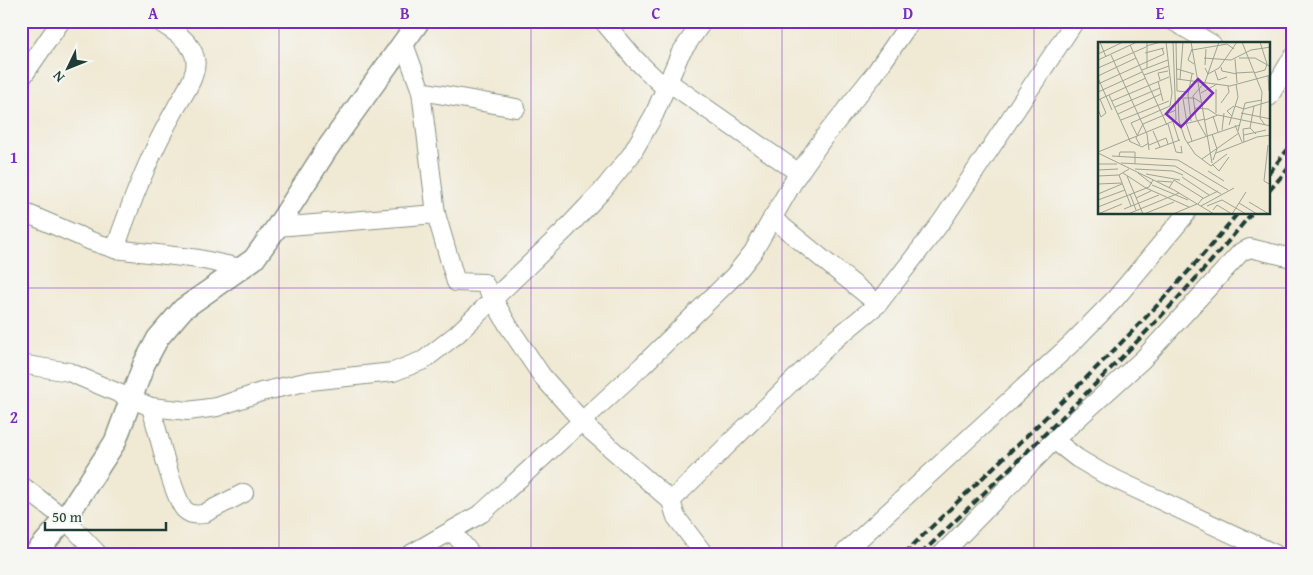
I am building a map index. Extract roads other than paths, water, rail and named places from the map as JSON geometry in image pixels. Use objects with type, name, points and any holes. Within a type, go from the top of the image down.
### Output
[{"type":"street","points":[[21,79],[61,21]]},
{"type":"street","points":[[115,249],[134,193],[166,125],[190,81],[196,63],[191,48],[182,37],[158,21]]},
{"type":"street","points":[[244,493],[203,514],[196,515],[186,512],[175,494],[142,403],[144,364],[164,331],[182,309],[254,259],[277,227],[326,148],[419,21]]},
{"type":"street","points":[[603,21],[635,59],[666,84],[799,173]]},
{"type":"street","points":[[21,364],[69,372],[142,403],[188,411],[217,407],[261,392],[310,381],[393,372],[424,360],[457,334],[565,230],[602,191],[631,155],[654,116],[680,54],[703,21]]},
{"type":"street","points":[[411,554],[482,513],[582,422],[734,276],[752,252],[799,173],[912,21]]},
{"type":"street","points":[[671,500],[832,341],[878,304],[942,221],[1075,21]]},
{"type":"street","points":[[1173,21],[1209,42]]},
{"type":"street","points":[[404,44],[420,91],[436,214],[456,282],[481,282],[488,287],[527,355],[582,422],[671,500],[676,517],[704,554]]},
{"type":"street","points":[[1270,93],[1274,78],[1292,58]]},
{"type":"street","points":[[420,91],[516,108]]},
{"type":"street","points":[[21,211],[115,249],[199,259],[241,268]]},
{"type":"street","points":[[277,227],[436,214]]},
{"type":"street","points":[[843,554],[1072,343],[1115,299],[1185,215]]},
{"type":"street","points":[[772,218],[878,304]]},
{"type":"street","points":[[942,554],[1054,440],[1144,359],[1241,252],[1250,248],[1292,258]]},
{"type":"street","points":[[35,554],[66,519],[142,403]]},
{"type":"street","points":[[1054,440],[1077,458],[1104,474],[1275,554]]},
{"type":"street","points":[[21,485],[66,519],[98,554]]},
{"type":"street","points":[[452,531],[471,554]]},
{"type":"railway","points":[[1270,172],[1292,144]]},
{"type":"railway","points":[[1270,190],[1292,164]]},
{"type":"railway","points":[[904,554],[1118,346],[1199,259],[1236,215]]},
{"type":"railway","points":[[921,554],[1049,430],[1132,346],[1213,259],[1250,215]]}]
